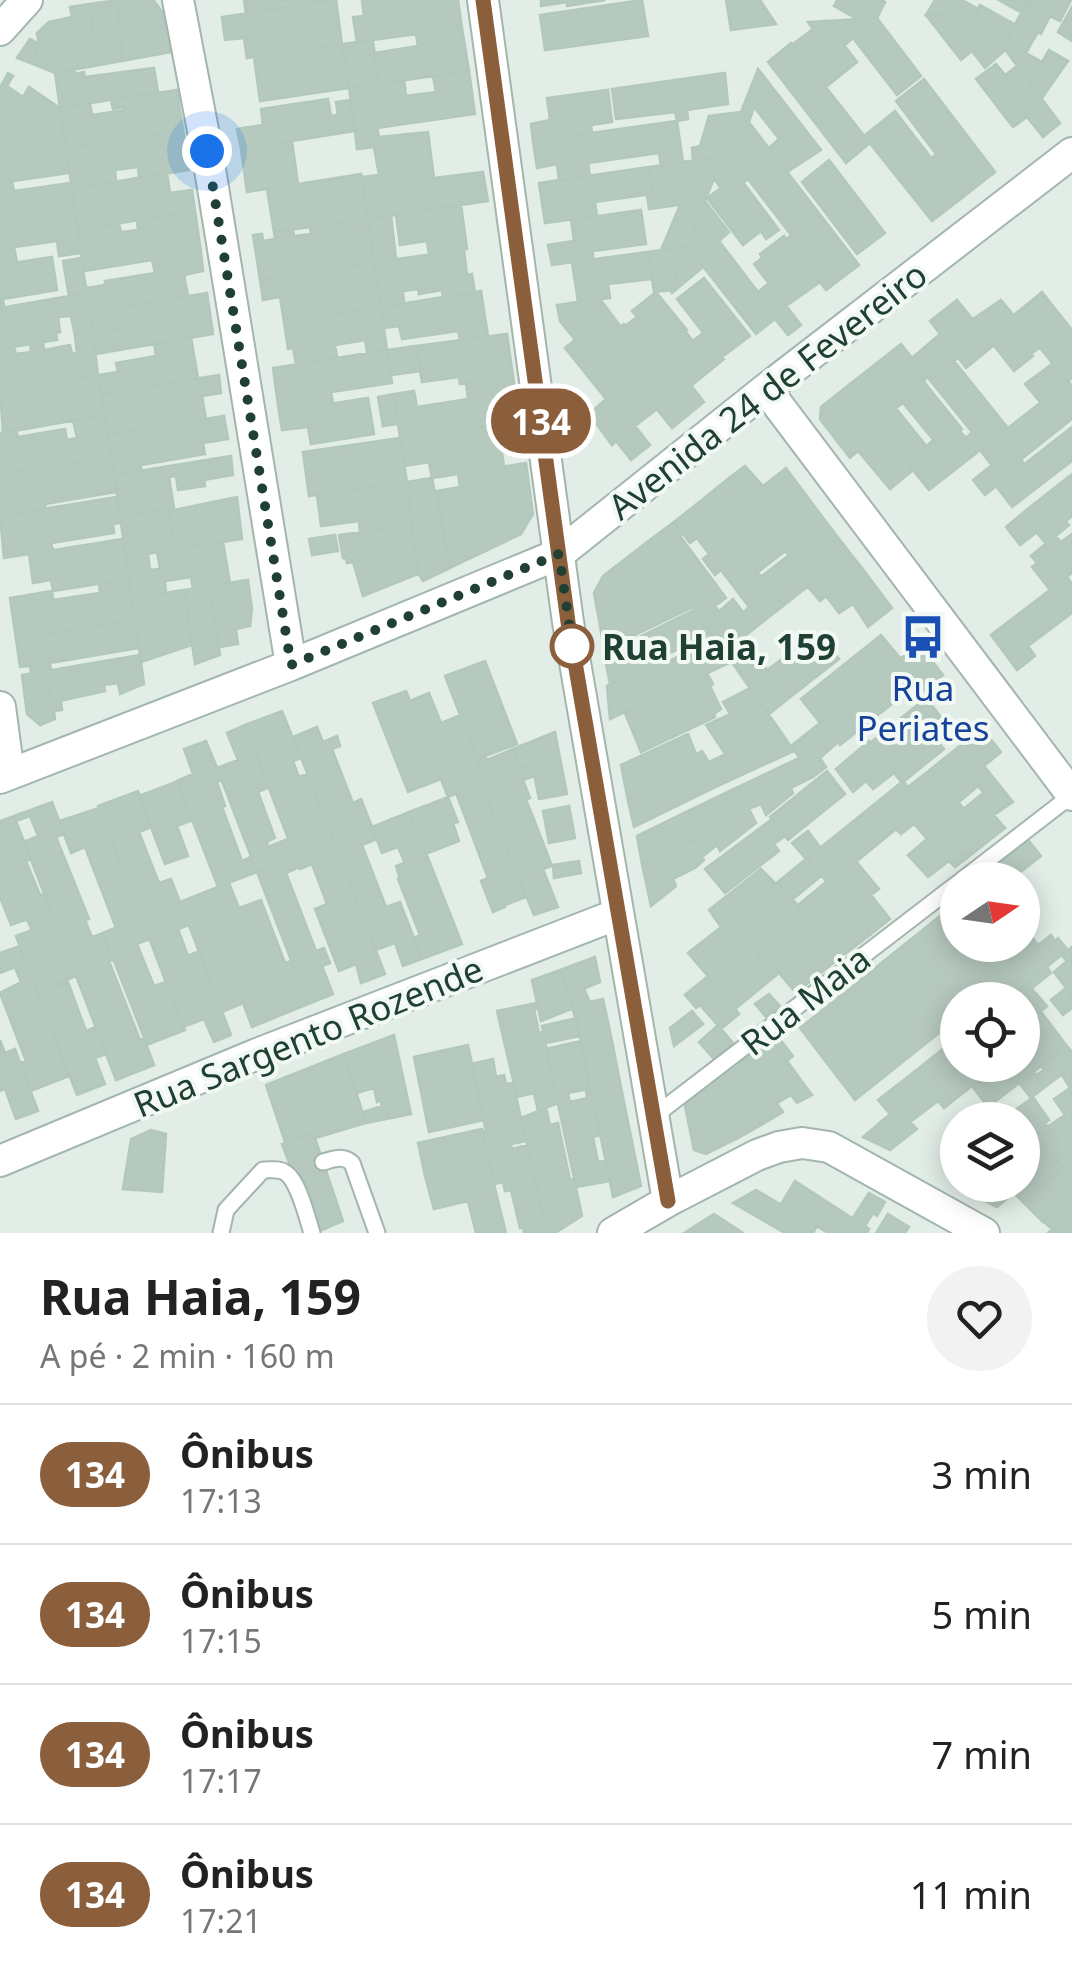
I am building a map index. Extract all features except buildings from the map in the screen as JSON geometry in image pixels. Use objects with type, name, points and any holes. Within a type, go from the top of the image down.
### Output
[{"type":"street","points":[[0,30],[27,0]]},
{"type":"street","points":[[178,0],[207,151],[291,665]]},
{"type":"street","points":[[483,0],[568,622],[668,1201]]},
{"type":"street","name":"Avenida 24 de Fevereiro","points":[[4,776],[291,665],[559,554],[1072,153]]},
{"type":"street","points":[[766,390],[1072,795]]},
{"type":"street","points":[[0,707],[4,776]]},
{"type":"street","name":"Rua Sargento Rozende","points":[[0,1162],[256,1054],[618,914]]},
{"type":"street","points":[[630,1228],[668,1201],[757,1156],[802,1142],[829,1147],[984,1233]]},
{"type":"lane","name":"Rua Maia","points":[[986,862],[1072,795]]},
{"type":"lane","name":"Rua Maia","points":[[653,1117],[940,897]]},
{"type":"lane","points":[[323,1162],[347,1158],[352,1163],[377,1233]]},
{"type":"lane","points":[[221,1233],[226,1210],[262,1170],[277,1169],[290,1173],[312,1233]]},
{"type":"bus line","name":"134","points":[[483,0],[568,622],[668,1201]]},
{"type":"place","name":"Rua Periates","points":[[923,637]]},
{"type":"place","name":"Rua Haia, 159","points":[[572,646]]},
{"type":"route","points":[[207,151],[291,665],[559,554],[574,658],[572,646]]}]
